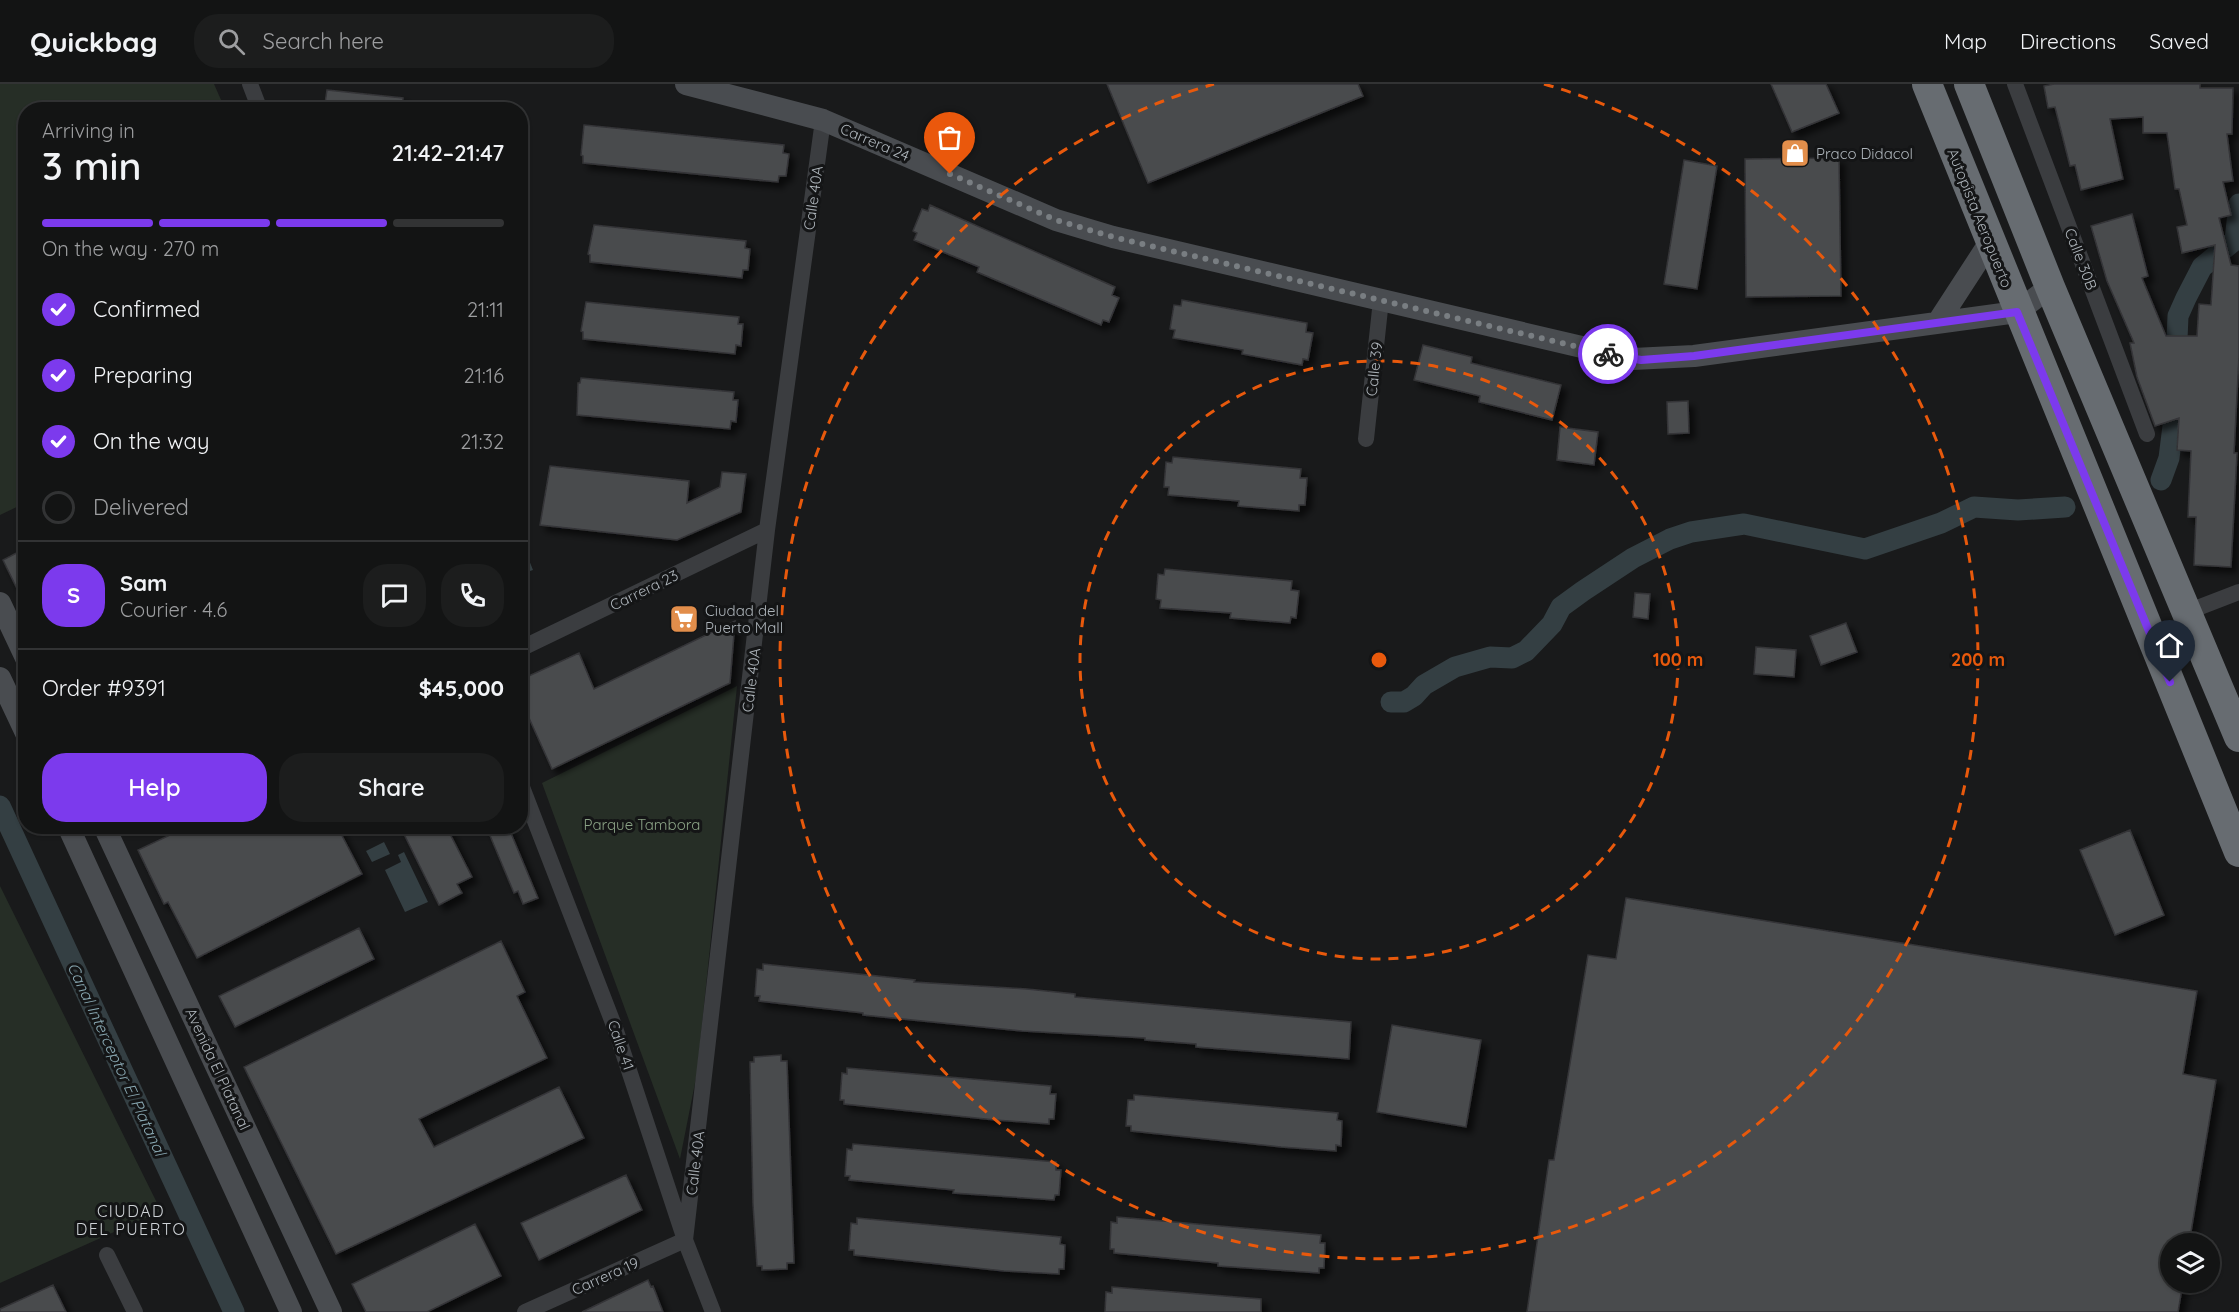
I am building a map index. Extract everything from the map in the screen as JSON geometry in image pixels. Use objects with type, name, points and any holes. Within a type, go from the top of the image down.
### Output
[{"type":"highway","name":"Autopista Aeropuerto","points":[[1927,84],[2017,312],[2239,852]]},
{"type":"highway","points":[[1969,84],[2050,287],[2239,737]]},
{"type":"street","points":[[250,84],[257,102]]},
{"type":"street","name":"Carrera 24","points":[[686,84],[823,120],[1056,220],[1113,237],[1641,360],[1694,356],[2017,312],[2050,287]]},
{"type":"street","name":"Calle 30B","points":[[2015,84],[2147,434]]},
{"type":"street","name":"Calle 40A","points":[[686,1240],[767,530],[823,120]]},
{"type":"street","points":[[1938,322],[1990,242]]},
{"type":"street","name":"Calle 39","points":[[1366,439],[1381,300]]},
{"type":"street","name":"Carrera 23","points":[[528,645],[767,530]]},
{"type":"street","points":[[2187,612],[2239,592]]},
{"type":"street","points":[[0,603],[18,641]]},
{"type":"street","points":[[0,678],[18,717]]},
{"type":"street","name":"Calle 41","points":[[528,803],[615,1028],[686,1240],[713,1312]]},
{"type":"street","points":[[72,834],[291,1312]]},
{"type":"street","name":"Avenida El Platanal","points":[[108,834],[331,1312]]},
{"type":"street","name":"Carrera 19","points":[[525,1312],[686,1240]]},
{"type":"street","points":[[107,1255],[135,1312]]},
{"type":"green space","points":[[0,84],[214,84],[222,102],[18,102],[18,506],[0,515]]},
{"type":"green space","name":"Parque Tambora","points":[[737,686],[697,1073],[680,1159],[542,783]]},
{"type":"green space","points":[[0,886],[161,1211],[0,1283]]},
{"type":"shaded area","points":[[528,558],[533,570],[528,572]]},
{"type":"shaded area","points":[[384,842],[390,854],[372,862],[366,851]]},
{"type":"shaded area","points":[[404,852],[428,902],[405,912],[385,870],[401,862],[398,855]]},
{"type":"building","points":[[1107,84],[1358,84],[1363,96],[1148,183]]},
{"type":"building","points":[[1771,84],[1826,84],[1839,113],[1792,132]]},
{"type":"building","points":[[2054,84],[2200,84],[2200,88],[2233,88],[2232,134],[2227,134],[2233,181],[2223,182],[2231,215],[2219,218],[2231,265],[2239,266],[2239,356],[2234,453],[2237,453],[2231,567],[2194,565],[2196,517],[2188,517],[2191,451],[2177,450],[2179,418],[2155,426],[2137,377],[2130,343],[2134,343],[2107,281],[2091,226],[2132,214],[2148,276],[2142,278],[2166,336],[2197,336],[2199,304],[2211,305],[2215,245],[2182,253],[2177,227],[2187,225],[2179,189],[2175,189],[2167,133],[2143,133],[2143,117],[2110,119],[2123,179],[2081,190],[2075,165],[2070,166],[2055,107],[2048,108],[2044,86]]},
{"type":"building","points":[[327,90],[403,98],[403,102],[325,102]]},
{"type":"building","points":[[584,125],[784,145],[783,153],[789,154],[786,176],[779,176],[778,182],[583,163],[581,155]]},
{"type":"building","points":[[1839,158],[1841,296],[1746,297],[1745,159]]},
{"type":"building","points":[[1684,160],[1717,166],[1697,289],[1664,284]]},
{"type":"building","points":[[930,205],[1115,287],[1112,295],[1119,298],[1109,322],[1103,320],[1101,325],[977,272],[979,267],[914,240],[917,233],[913,231],[922,209],[928,211]]},
{"type":"building","points":[[594,225],[746,241],[745,248],[750,249],[748,270],[743,270],[742,278],[590,262],[588,254]]},
{"type":"building","points":[[1182,300],[1307,323],[1306,332],[1313,333],[1308,360],[1303,359],[1302,365],[1242,354],[1243,350],[1173,338],[1175,330],[1170,329],[1174,305],[1181,306]]},
{"type":"building","points":[[586,302],[739,317],[738,324],[743,324],[741,346],[736,345],[735,354],[583,339],[581,331]]},
{"type":"building","points":[[1423,345],[1472,357],[1471,363],[1561,385],[1552,420],[1479,402],[1480,396],[1414,380]]},
{"type":"building","points":[[581,378],[734,392],[733,400],[738,400],[736,422],[731,421],[730,429],[577,415],[578,383]]},
{"type":"building","points":[[1688,401],[1689,433],[1668,434],[1667,402]]},
{"type":"building","points":[[1560,427],[1598,432],[1594,465],[1557,460]]},
{"type":"building","points":[[1173,457],[1301,469],[1300,478],[1307,478],[1305,505],[1299,505],[1299,511],[1238,506],[1239,501],[1168,495],[1169,487],[1164,487],[1166,462],[1172,463]]},
{"type":"building","points":[[550,466],[689,481],[687,503],[720,487],[722,472],[746,474],[741,512],[677,540],[540,525]]},
{"type":"building","points":[[18,552],[18,591],[3,560]]},
{"type":"building","points":[[1165,569],[1292,581],[1291,590],[1299,591],[1296,618],[1291,617],[1290,623],[1230,618],[1231,613],[1160,608],[1161,600],[1156,599],[1158,574],[1164,575]]},
{"type":"building","points":[[1635,593],[1650,594],[1648,619],[1633,617]]},
{"type":"building","points":[[735,621],[730,683],[552,769],[528,716],[528,676],[579,653],[594,689]]},
{"type":"building","points":[[1846,623],[1857,652],[1821,665],[1810,636]]},
{"type":"building","points":[[1756,647],[1796,650],[1794,677],[1754,674]]},
{"type":"building","points":[[2130,830],[2164,915],[2115,935],[2080,850]]},
{"type":"building","points":[[172,834],[341,834],[362,874],[197,958],[168,902],[164,904],[138,850]]},
{"type":"building","points":[[404,834],[450,834],[472,877],[457,884],[462,893],[439,905]]},
{"type":"building","points":[[489,834],[511,834],[538,898],[523,904],[518,891],[514,893]]},
{"type":"building","points":[[1626,898],[2197,991],[2183,1074],[2216,1080],[2191,1233],[2160,1233],[2160,1293],[2181,1293],[2178,1312],[1527,1312],[1549,1160],[1554,1160],[1588,955],[1616,959]]},
{"type":"building","points":[[359,928],[374,959],[235,1027],[219,996]]},
{"type":"building","points":[[501,941],[525,992],[517,996],[547,1058],[419,1119],[434,1147],[559,1087],[584,1138],[336,1254],[244,1067]]},
{"type":"building","points":[[763,964],[915,980],[914,982],[1027,989],[1075,994],[1075,997],[1351,1022],[1349,1059],[1196,1047],[1196,1044],[1145,1040],[1145,1038],[1022,1031],[863,1015],[863,1013],[759,1001],[760,996],[755,996],[757,969],[763,970]]},
{"type":"building","points":[[1392,1025],[1481,1040],[1466,1127],[1377,1112]]},
{"type":"building","points":[[781,1055],[781,1061],[787,1061],[794,1263],[787,1263],[787,1269],[762,1270],[762,1266],[757,1266],[753,1204],[750,1062],[754,1062],[754,1057]]},
{"type":"building","points":[[847,1068],[1051,1086],[1050,1094],[1056,1094],[1054,1119],[1049,1119],[1049,1124],[844,1104],[844,1100],[840,1100],[842,1073],[847,1074]]},
{"type":"building","points":[[1134,1095],[1338,1113],[1337,1120],[1342,1121],[1341,1146],[1336,1145],[1336,1151],[1131,1131],[1131,1126],[1126,1126],[1128,1100],[1134,1100]]},
{"type":"building","points":[[853,1144],[1056,1162],[1056,1170],[1061,1170],[1059,1195],[1055,1195],[1054,1200],[953,1193],[954,1190],[849,1180],[850,1176],[845,1176],[847,1149],[852,1150]]},
{"type":"building","points":[[626,1175],[642,1210],[539,1260],[521,1223]]},
{"type":"building","points":[[1117,1217],[1321,1235],[1320,1243],[1325,1243],[1324,1268],[1319,1268],[1319,1273],[1218,1266],[1218,1263],[1114,1253],[1114,1249],[1110,1249],[1111,1222],[1117,1223]]},
{"type":"building","points":[[857,1218],[1061,1237],[1060,1244],[1065,1245],[1064,1269],[1059,1269],[1059,1274],[1004,1271],[854,1255],[854,1250],[849,1250],[851,1223],[857,1224]]},
{"type":"building","points":[[475,1224],[501,1276],[427,1312],[366,1312],[352,1284]]},
{"type":"building","points":[[648,1280],[651,1287],[653,1286],[663,1312],[582,1312]]},
{"type":"building","points":[[53,1285],[66,1312],[0,1312],[0,1309]]},
{"type":"building","points":[[1112,1287],[1261,1299],[1261,1312],[1105,1312],[1106,1292],[1112,1293]]},
{"type":"waterway","points":[[2176,362],[2178,316],[2202,267],[2235,240],[2239,204]]},
{"type":"waterway","points":[[2161,480],[2169,458],[2177,394]]},
{"type":"waterway","points":[[1391,702],[1404,702],[1414,696],[1424,685],[1455,667],[1490,657],[1512,658],[1526,651],[1552,624],[1561,607],[1583,591],[1633,558],[1670,539],[1691,532],[1744,524],[1865,549],[1941,523],[1974,507],[2018,510],[2065,507]]},
{"type":"waterway","name":"Canal Interceptor El Platanal","points":[[0,806],[234,1312]]},
{"type":"way so far","points":[[950,174],[1056,220],[1113,237],[1608,354]]},
{"type":"place","name":"Praco Didacol","points":[[1795,153]]},
{"type":"place","name":"Ciudad del Puerto Mall","points":[[684,619]]},
{"type":"district","name":"CIUDAD DEL PUERTO","points":[[131,1220]]},
{"type":"route","points":[[1608,354],[1641,360],[1694,356],[2017,312],[2170,682]]}]
